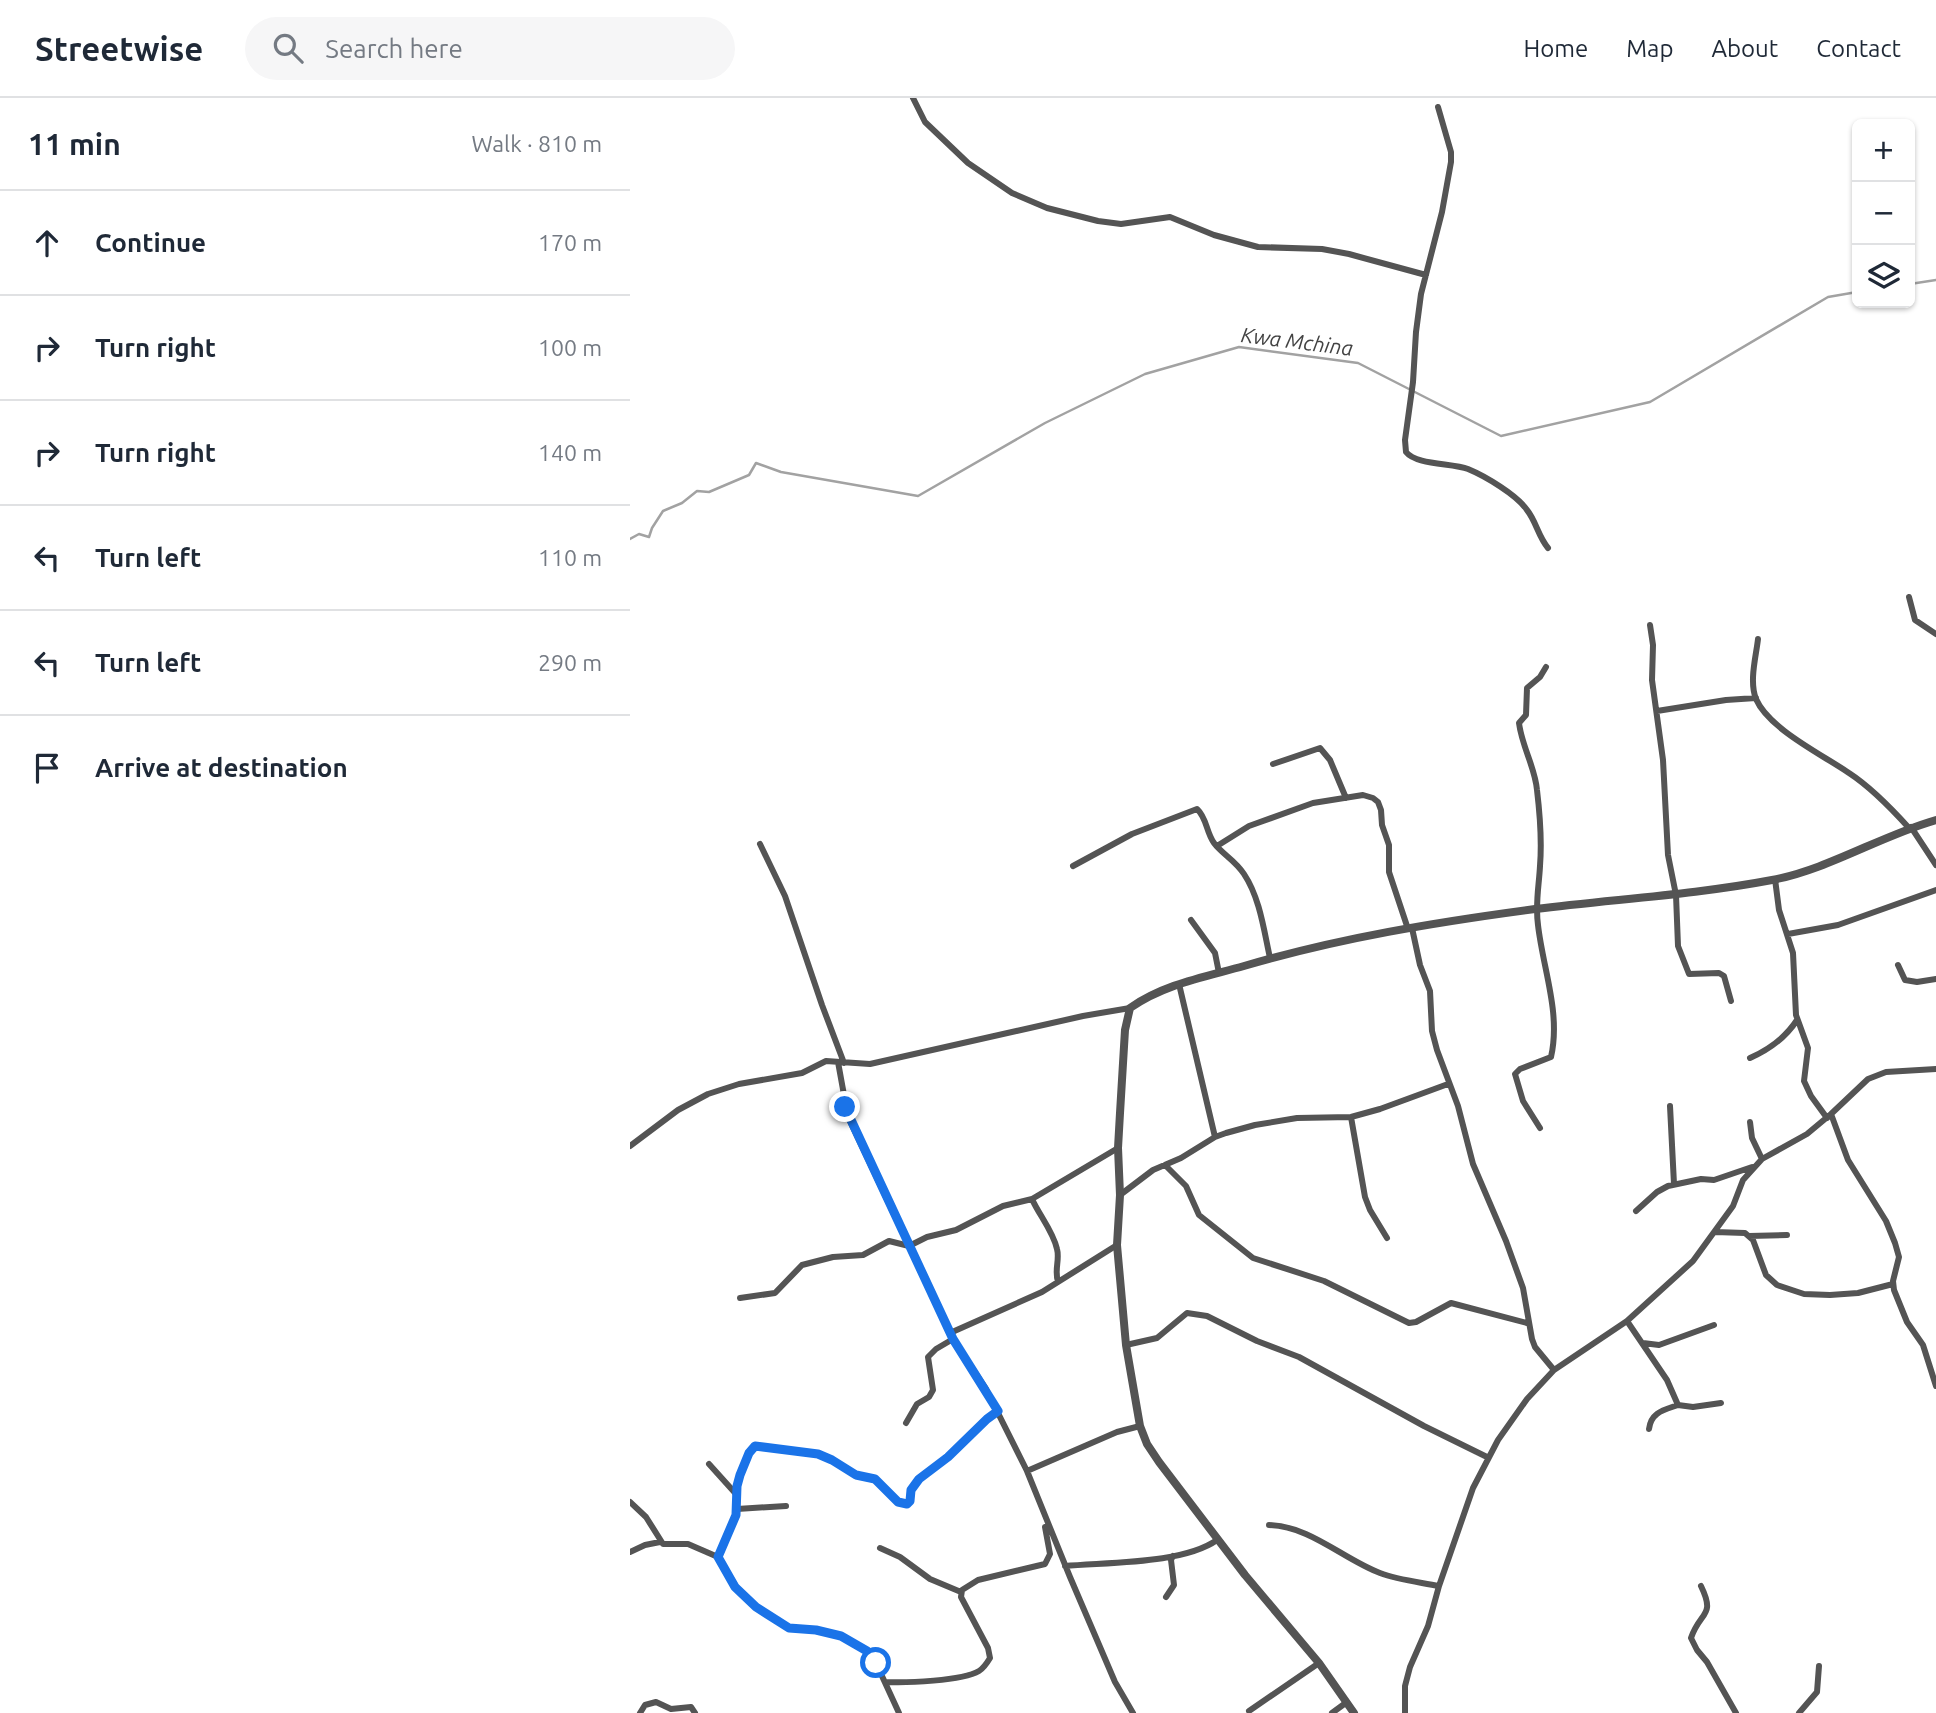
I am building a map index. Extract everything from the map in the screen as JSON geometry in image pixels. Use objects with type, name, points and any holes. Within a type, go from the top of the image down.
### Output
[{"type":"street","points":[[913,98],[925,122],[968,163],[1012,193],[1046,208],[1121,224],[1170,217],[1214,235],[1258,247],[1322,249],[1426,275]]},
{"type":"street","points":[[1438,107],[1451,152],[1451,162],[1416,332],[1406,452],[1415,459],[1468,469],[1501,488],[1528,510],[1540,538],[1548,548]]},
{"type":"street","points":[[1909,597],[1915,620],[1936,634]]},
{"type":"street","points":[[1650,625],[1653,645],[1652,680],[1663,760],[1668,855],[1676,895],[1678,946],[1686,970],[1692,975],[1721,974],[1728,984],[1731,1001]]},
{"type":"street","points":[[1758,639],[1753,679],[1756,698],[1765,712],[1811,750],[1849,772],[1879,796],[1910,828],[1936,865]]},
{"type":"street","points":[[1540,1128],[1523,1101],[1516,1074],[1520,1069],[1551,1057],[1554,1041],[1551,986],[1539,936],[1536,909],[1541,849],[1537,786],[1519,723],[1526,715],[1527,688],[1540,677],[1546,667]]},
{"type":"street","points":[[1657,711],[1756,698]]},
{"type":"street","points":[[1273,764],[1320,748],[1330,761],[1346,798]]},
{"type":"street","points":[[1217,846],[1249,825],[1313,803],[1367,795],[1380,805],[1382,825],[1389,845],[1389,872],[1430,991],[1432,1031],[1458,1107],[1472,1164],[1506,1241],[1523,1288],[1527,1323],[1535,1347],[1554,1370]]},
{"type":"street","points":[[1073,866],[1132,834],[1192,809],[1200,812],[1217,846],[1232,858],[1247,877],[1255,895],[1270,958]]},
{"type":"street","points":[[630,1146],[667,1117],[708,1094],[738,1084],[802,1073],[826,1061],[870,1064],[1130,1008],[1145,998],[1179,984],[1368,934],[1536,909],[1676,895],[1775,879],[1812,868],[1936,820]]},
{"type":"street","points":[[761,844],[785,897],[841,1063],[848,1117],[951,1336],[998,1411],[1027,1471],[1115,1682],[1133,1713]]},
{"type":"street","points":[[1775,879],[1779,910],[1795,962],[1797,1020],[1808,1048],[1804,1081],[1811,1096],[1829,1116],[1847,1160],[1886,1221],[1898,1250],[1894,1290],[1907,1322],[1923,1345],[1936,1386]]},
{"type":"street","points":[[1788,934],[1838,925],[1936,890]]},
{"type":"street","points":[[1191,920],[1215,953],[1219,973]]},
{"type":"street","points":[[1898,965],[1902,975],[1910,982],[1936,979]]},
{"type":"street","points":[[1179,984],[1215,1137]]},
{"type":"street","points":[[1130,1008],[1125,1030],[1118,1148],[1120,1195],[1117,1245],[1126,1345],[1140,1426],[1147,1444],[1159,1462],[1217,1540],[1319,1663],[1354,1713]]},
{"type":"street","points":[[1750,1058],[1782,1038],[1797,1020]]},
{"type":"street","points":[[1405,1713],[1405,1686],[1410,1667],[1428,1626],[1439,1586],[1474,1488],[1487,1457],[1527,1399],[1554,1370],[1627,1321],[1693,1261],[1732,1206],[1743,1180],[1762,1159],[1807,1134],[1860,1084],[1878,1074],[1936,1069]]},
{"type":"street","points":[[1120,1195],[1137,1180],[1215,1137],[1255,1125],[1297,1118],[1351,1117],[1448,1084]]},
{"type":"street","points":[[1670,1106],[1674,1184]]},
{"type":"street","points":[[1351,1117],[1365,1197],[1387,1238]]},
{"type":"street","points":[[1750,1122],[1752,1138],[1762,1159]]},
{"type":"street","points":[[740,1298],[775,1293],[803,1265],[815,1261],[833,1256],[863,1255],[889,1241],[909,1246],[927,1237],[956,1230],[1003,1206],[1032,1199],[1118,1148]]},
{"type":"street","points":[[1165,1165],[1186,1186],[1199,1215],[1253,1258],[1324,1281],[1409,1322],[1416,1322],[1451,1303],[1527,1323]]},
{"type":"street","points":[[1636,1211],[1657,1192],[1674,1184],[1714,1180],[1754,1166]]},
{"type":"street","points":[[1032,1199],[1058,1249],[1055,1268],[1058,1282]]},
{"type":"street","points":[[1715,1232],[1740,1232],[1749,1236],[1787,1236]]},
{"type":"street","points":[[1749,1236],[1766,1275],[1777,1284],[1804,1294],[1858,1293],[1893,1284]]},
{"type":"street","points":[[906,1423],[917,1404],[933,1390],[928,1357],[951,1336],[1029,1298],[1117,1245]]},
{"type":"street","points":[[1126,1345],[1157,1338],[1187,1313],[1207,1316],[1268,1346],[1300,1357],[1424,1426],[1487,1457]]},
{"type":"street","points":[[1627,1321],[1667,1380],[1678,1405]]},
{"type":"street","points":[[1643,1343],[1659,1345],[1714,1325]]},
{"type":"street","points":[[1649,1429],[1651,1418],[1658,1412],[1678,1405],[1693,1407],[1721,1402]]},
{"type":"street","points":[[718,1557],[733,1524],[740,1475],[749,1453],[755,1446],[818,1454],[856,1475],[875,1479],[898,1502],[907,1504],[911,1490],[919,1479],[948,1457],[998,1411]]},
{"type":"street","points":[[1027,1471],[1117,1432],[1140,1426]]},
{"type":"street","points":[[709,1464],[736,1494]]},
{"type":"street","points":[[630,1502],[646,1517],[660,1542],[666,1545],[688,1544],[718,1557],[735,1587],[756,1607],[789,1628],[816,1630],[841,1636],[873,1657],[900,1713]]},
{"type":"street","points":[[737,1509],[786,1506]]},
{"type":"street","points":[[885,1682],[909,1683],[968,1675],[978,1672],[986,1665],[990,1658],[988,1648],[961,1597],[961,1592],[966,1585],[978,1580],[1045,1564],[1050,1554],[1046,1522]]},
{"type":"street","points":[[1269,1525],[1286,1527],[1312,1538],[1378,1573],[1439,1586]]},
{"type":"street","points":[[1065,1566],[1173,1556],[1196,1552],[1217,1540]]},
{"type":"street","points":[[630,1552],[660,1542]]},
{"type":"street","points":[[880,1548],[930,1579],[961,1592]]},
{"type":"street","points":[[1166,1597],[1174,1585],[1171,1560],[1173,1556]]},
{"type":"street","points":[[1701,1586],[1709,1608],[1691,1637],[1696,1650],[1707,1662],[1736,1713]]},
{"type":"street","points":[[1249,1711],[1319,1663]]},
{"type":"street","points":[[1799,1713],[1817,1692],[1819,1667]]},
{"type":"street","points":[[640,1713],[645,1705],[656,1702],[671,1709],[691,1707],[695,1713]]},
{"type":"street","points":[[1332,1713],[1347,1702]]},
{"type":"waterway","name":"Kwa Mchina","points":[[1915,283],[1936,280]]},
{"type":"waterway","name":"Kwa Mchina","points":[[630,539],[639,534],[649,537],[663,511],[682,503],[697,491],[709,492],[749,475],[756,463],[781,472],[918,496],[1045,423],[1145,374],[1239,347],[1358,363],[1501,436],[1650,402],[1828,297],[1852,293]]},
{"type":"route","points":[[845,1107],[953,1339],[998,1411],[948,1457],[919,1479],[911,1490],[907,1504],[898,1502],[875,1479],[856,1475],[818,1454],[806,1450],[755,1446],[749,1453],[740,1475],[736,1515],[718,1557],[735,1587],[756,1607],[789,1628],[816,1630],[841,1636],[867,1651],[876,1663]]}]
